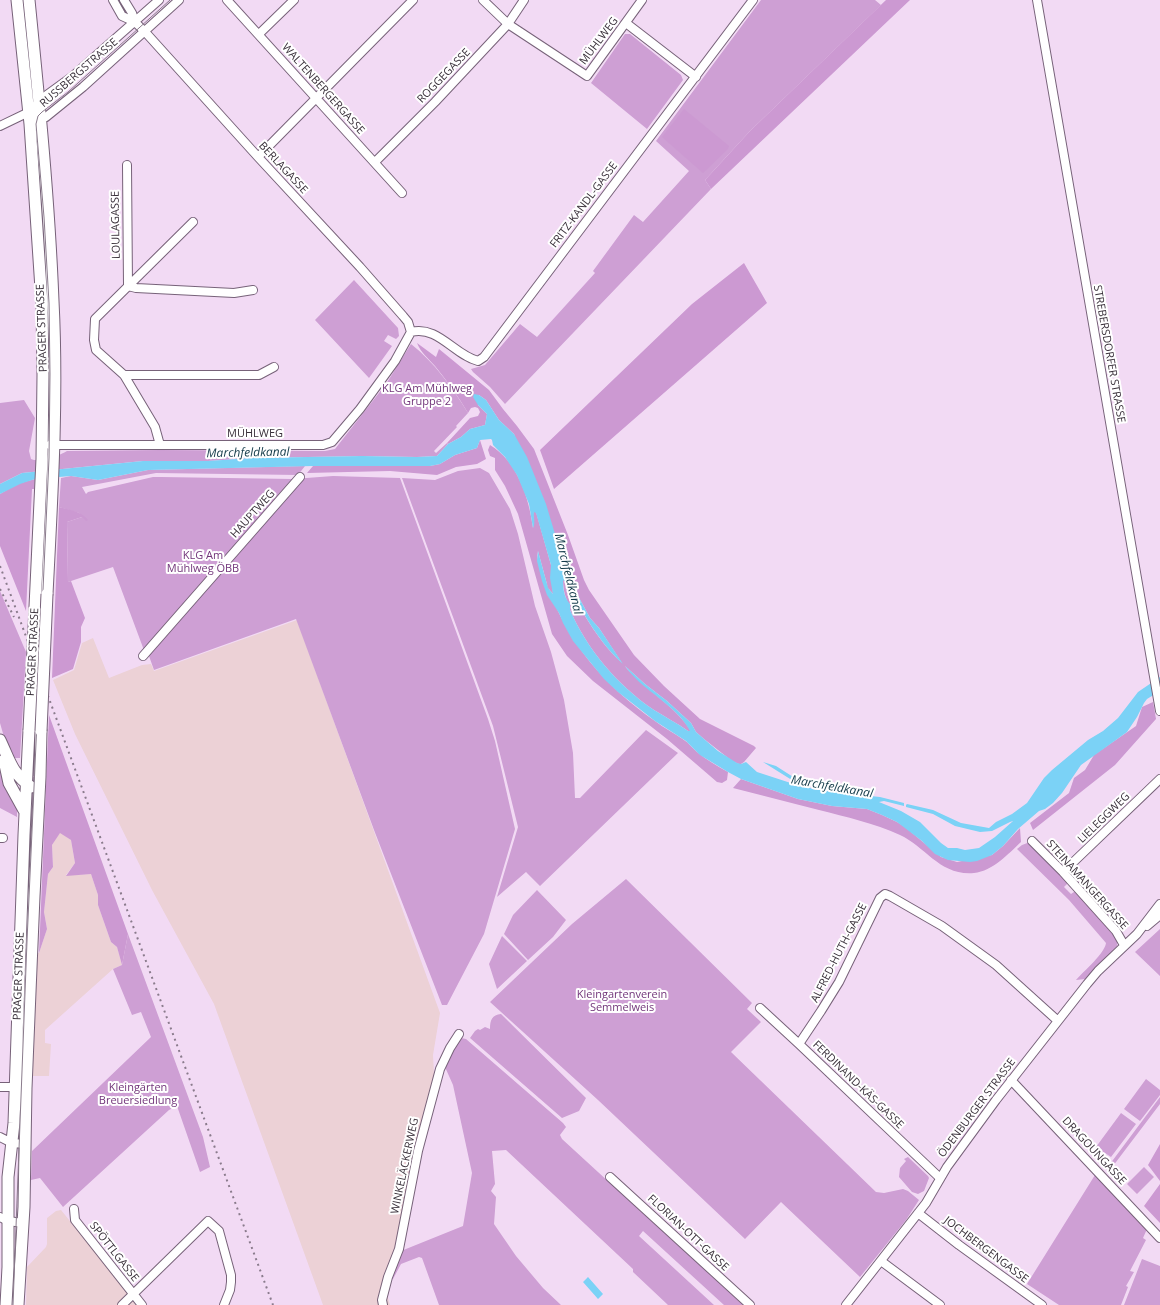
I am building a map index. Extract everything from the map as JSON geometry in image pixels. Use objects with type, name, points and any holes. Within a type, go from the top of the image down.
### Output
[{"type":"main road","name":"PRAGER STRASSE","points":[[17,0],[29,112],[42,304],[43,375],[42,459],[28,746],[29,787],[25,812],[20,1087],[25,1144],[23,1223],[18,1305]]},
{"type":"main road","name":"PRAGER STRASSE","points":[[6,1305],[8,1267],[4,1219],[14,1123],[20,1087],[34,896],[54,457],[53,302],[44,150],[29,0]]},
{"type":"main road","points":[[0,741],[14,772],[37,796],[39,808]]},
{"type":"main road","points":[[0,741],[6,773],[11,788],[25,812]]},
{"type":"main road","points":[[7,755],[12,760],[20,762],[26,756],[28,746]]},
{"type":"main road","points":[[6,773],[16,785],[29,787]]},
{"type":"main road","points":[[29,787],[40,777]]},
{"type":"street","name":"BERLAGASSE","points":[[113,0],[122,16],[135,22],[144,31],[362,269],[408,322],[411,332]]},
{"type":"street","name":"BERLAGASSE","points":[[124,0],[132,13],[135,22]]},
{"type":"street","name":"RUSSBERGSTRASSE","points":[[159,0],[73,76],[39,102],[29,112],[41,118],[46,117],[83,87],[179,0]]},
{"type":"street","name":"WALTENBERGERGASSE","points":[[227,0],[402,193]]},
{"type":"street","points":[[259,34],[294,0]]},
{"type":"street","points":[[258,157],[413,0]]},
{"type":"street","points":[[483,0],[508,24]]},
{"type":"street","name":"ROGGEGASSE","points":[[375,162],[445,92],[508,24],[524,0]]},
{"type":"street","name":"MÜHLWEG","points":[[508,24],[586,76],[642,0]]},
{"type":"street","name":"FRITZ-KANDL-GASSE","points":[[411,332],[426,330],[470,359],[478,361],[484,357],[753,0]]},
{"type":"street","name":"STREBERSDORFER STRASSE","points":[[1037,0],[1160,710]]},
{"type":"street","points":[[626,23],[696,77]]},
{"type":"street","points":[[0,126],[29,112]]},
{"type":"street","name":"LOULAGASSE","points":[[127,165],[128,286]]},
{"type":"street","points":[[160,445],[155,427],[124,375],[96,350],[94,340],[95,319],[193,222]]},
{"type":"street","points":[[128,286],[136,288],[234,293],[254,290]]},
{"type":"street","name":"MÜHLWEG","points":[[42,446],[319,446],[332,442],[342,432],[376,388],[395,361],[411,332]]},
{"type":"street","points":[[124,375],[258,375],[274,367]]},
{"type":"street","name":"HAUPTWEG","points":[[143,656],[300,476]]},
{"type":"street","name":"LIELEGGWEG","points":[[1063,872],[1160,779]]},
{"type":"street","name":"STEINAMANGERGASSE","points":[[1032,841],[1063,872],[1116,931],[1124,945]]},
{"type":"street","name":"ALFRED-HUTH-GASSE","points":[[800,1044],[839,982],[880,898],[885,894],[942,926],[996,965],[1058,1021]]},
{"type":"street","name":"ÖDENBURGER STRASSE","points":[[1137,934],[1160,904]]},
{"type":"street","name":"ÖDENBURGER STRASSE","points":[[849,1304],[926,1203],[940,1178],[1011,1080],[1058,1021],[1098,971],[1124,945],[1160,914]]},
{"type":"street","name":"FERDINAND-KÄS-GASSE","points":[[760,1008],[800,1044],[940,1178]]},
{"type":"street","name":"WINKELÄCKERWEG","points":[[383,1305],[382,1300],[388,1277],[399,1249],[418,1151],[440,1069],[450,1048],[459,1034]]},
{"type":"street","name":"DRAGOUNGASSE","points":[[1011,1080],[1160,1238]]},
{"type":"street","points":[[0,1087],[20,1087]]},
{"type":"street","points":[[0,1137],[12,1143],[25,1144]]},
{"type":"street","name":"FLORIAN-OTT-GASSE","points":[[610,1177],[750,1305]]},
{"type":"street","name":"SPÖTTLGASSE","points":[[74,1209],[75,1220],[142,1305]]},
{"type":"street","name":"JOCHBERGENGASSE","points":[[918,1213],[959,1245],[1042,1305]]},
{"type":"street","points":[[4,1219],[23,1223]]},
{"type":"street","points":[[122,1305],[208,1221],[219,1231],[231,1275],[230,1290],[224,1305]]},
{"type":"street","points":[[881,1261],[940,1305]]},
{"type":"shaded area","points":[[886,0],[910,0],[711,189],[705,180],[750,131]]},
{"type":"shaded area","points":[[684,109],[729,146],[728,149],[703,173],[662,137]]},
{"type":"shaded area","points":[[744,263],[767,303],[554,489],[540,450],[692,304]]},
{"type":"shaded area","points":[[417,343],[436,357],[439,349],[489,390],[534,449],[589,590],[634,655],[664,686],[700,719],[756,748],[744,762],[739,764],[732,761],[704,739],[696,732],[691,723],[625,666],[680,716],[691,731],[688,731],[640,700],[604,665],[585,639],[570,610],[563,586],[563,579],[571,588],[579,606],[598,636],[622,663],[599,628],[590,618],[570,581],[514,434],[499,420],[486,400],[479,395],[478,405],[487,414],[485,425],[470,429],[461,437],[448,444],[447,443],[470,418],[478,416],[480,412],[478,408],[475,407],[471,408],[468,413],[448,383],[423,353]]},
{"type":"shaded area","points":[[480,440],[486,459],[477,464],[456,467],[437,475],[390,471],[307,473],[313,466],[430,466],[440,464],[455,455],[477,448]]},
{"type":"shaded area","points":[[490,445],[508,460],[520,481],[525,492],[533,528],[533,514],[536,512],[551,565],[553,594],[548,589],[577,645],[604,678],[620,693],[658,724],[686,741],[705,758],[728,772],[727,780],[722,783],[717,782],[667,739],[593,681],[567,656],[552,634],[518,514],[505,486],[495,470],[495,458],[490,456],[488,450]],"holes":[[[538,551],[548,586],[538,564]]]},
{"type":"shaded area","points":[[35,479],[34,489],[32,489],[26,611],[0,546],[0,494],[17,484]]},
{"type":"shaded area","points":[[59,507],[79,513],[88,520],[86,521],[82,517],[67,522],[68,582],[71,581],[85,618],[81,627],[81,642],[73,669],[52,678]]},
{"type":"shaded area","points":[[297,620],[440,1013],[433,1055],[433,1081],[395,1249],[381,1285],[388,1295],[390,1305],[323,1305],[214,1004],[152,890],[75,734],[53,680],[74,670],[82,643],[93,638],[109,678],[142,665],[151,664],[154,671]]},
{"type":"shaded area","points":[[1153,702],[1156,719],[1115,765],[1033,830],[1030,823],[1069,793],[1074,778],[1085,770],[1094,755],[1136,726],[1142,707]]},
{"type":"shaded area","points":[[49,715],[128,934],[122,965],[117,947],[111,942],[98,905],[98,895],[91,874],[66,876],[75,863],[71,840],[60,833],[52,845],[53,867],[48,874],[44,912],[47,929],[39,953]]},
{"type":"shaded area","points":[[741,779],[798,799],[832,806],[867,809],[897,822],[941,857],[957,862],[992,855],[1020,828],[1021,842],[1005,857],[988,869],[981,872],[962,873],[942,865],[909,840],[880,827],[733,788]]},
{"type":"shaded area","points":[[60,832],[71,840],[75,863],[66,875],[91,874],[98,895],[98,905],[111,942],[117,947],[122,965],[113,969],[45,1030],[45,1043],[51,1044],[49,1076],[20,1076],[25,952],[39,953],[47,929],[44,912],[48,874],[53,867],[52,845]]},
{"type":"shaded area","points":[[1160,1144],[1160,1181],[1148,1165]]},
{"type":"shaded area","points":[[1160,1184],[1160,1223],[1144,1206]]},
{"type":"shaded area","points":[[61,1210],[138,1305],[26,1305],[27,1267],[46,1247],[47,1218],[56,1211]]},
{"type":"green space","points":[[761,0],[875,0],[881,5],[750,131],[705,180],[711,189],[505,404],[471,369],[485,365],[520,324],[537,337],[595,273],[593,271],[634,215],[643,222],[689,171],[656,141]]},
{"type":"green space","points":[[625,34],[630,34],[681,75],[683,80],[647,129],[591,83]]},
{"type":"green space","points":[[354,280],[398,328],[399,336],[396,339],[388,335],[384,341],[392,346],[369,378],[315,320]]},
{"type":"green space","name":"KLG Am Mühlweg Gruppe 2","points":[[411,344],[428,359],[456,394],[468,413],[434,451],[436,453],[447,443],[448,444],[437,456],[362,456],[252,458],[208,461],[143,461],[22,473],[0,484],[0,403],[24,400],[35,418],[29,451],[31,459],[35,460],[49,458],[67,451],[325,451],[335,449],[386,384]]},
{"type":"green space","name":"KLG Am Mühlweg ÖBB","points":[[305,466],[298,475],[156,473],[82,487],[86,494],[88,492],[153,477],[293,479],[333,476],[400,478],[488,719],[495,741],[515,829],[484,934],[447,1005],[442,1005],[374,830],[296,619],[154,670],[149,656],[145,653],[113,567],[68,582],[67,522],[82,517],[79,513],[59,507],[61,478],[71,476],[98,480],[148,470]]},
{"type":"green space","points":[[480,468],[489,473],[510,509],[518,534],[535,606],[551,652],[564,700],[573,753],[575,798],[580,798],[646,730],[678,753],[540,886],[526,872],[497,897],[518,827],[493,726],[402,478],[435,480],[458,471]]},
{"type":"green space","points":[[0,591],[26,652],[20,758],[15,758],[6,744],[0,723]]},
{"type":"green space","points":[[0,770],[6,791],[17,804],[17,817],[0,808]]},
{"type":"green space","points":[[1030,842],[1068,883],[1064,887],[1071,894],[1077,890],[1102,916],[1114,932],[1117,940],[1117,946],[1085,979],[1076,980],[1098,957],[1106,943],[1069,900],[1017,849]]},
{"type":"green space","name":"Kleingartenverein Semmelweis","points":[[626,879],[752,1003],[747,1009],[761,1022],[731,1052],[876,1192],[884,1193],[903,1189],[919,1200],[906,1220],[860,1277],[781,1202],[745,1239],[598,1100],[490,1002],[572,924]]},
{"type":"green space","points":[[537,890],[566,920],[553,937],[528,960],[504,934],[513,915]]},
{"type":"green space","points":[[1160,929],[1160,976],[1135,952]]},
{"type":"green space","name":"Kleingärten Breuersiedlung","points":[[128,934],[203,1137],[210,1167],[200,1172],[177,1106],[169,1110],[63,1207],[40,1178],[31,1180],[32,1151],[151,1037],[141,1012],[132,1015],[113,969],[122,965]]},
{"type":"green space","points":[[502,936],[527,961],[497,989],[489,964]]},
{"type":"green space","points":[[501,1014],[586,1098],[579,1111],[562,1118],[470,1038],[478,1029],[480,1030],[485,1027],[490,1029],[492,1018]]},
{"type":"green space","points":[[461,1038],[466,1039],[563,1123],[566,1127],[560,1135],[562,1139],[743,1305],[724,1305],[643,1231],[639,1236],[714,1305],[668,1305],[633,1272],[633,1269],[506,1150],[492,1151],[495,1184],[491,1191],[496,1197],[494,1224],[516,1256],[543,1288],[561,1305],[439,1305],[422,1258],[419,1257],[401,1264],[393,1279],[390,1279],[401,1251],[463,1226],[472,1173],[453,1085],[445,1067],[447,1059]]},
{"type":"green space","points":[[1146,1079],[1160,1090],[1160,1095],[1140,1121],[1124,1109]]},
{"type":"green space","points":[[1160,1097],[1160,1104],[1113,1166],[1110,1164]]},
{"type":"green space","points":[[1121,1113],[1136,1124],[1111,1157],[1096,1147]]},
{"type":"green space","points":[[908,1157],[929,1178],[924,1191],[918,1194],[912,1192],[899,1177],[900,1168],[906,1161],[904,1159]]},
{"type":"green space","points":[[1144,1167],[1154,1177],[1137,1194],[1127,1184]]},
{"type":"green space","points":[[1095,1175],[1147,1229],[1143,1238],[1146,1240],[1130,1271],[1134,1272],[1126,1286],[1128,1287],[1121,1305],[1059,1305],[1027,1284]]},
{"type":"green space","points":[[1142,1259],[1160,1266],[1160,1305],[1124,1305]]},
{"type":"water","points":[[474,394],[479,395],[486,400],[499,420],[514,434],[527,457],[546,504],[570,581],[590,618],[599,628],[623,664],[597,634],[567,583],[563,580],[564,593],[570,604],[570,610],[585,639],[594,652],[616,678],[640,700],[690,731],[684,721],[668,705],[640,683],[625,666],[667,701],[691,723],[696,732],[718,751],[737,763],[741,764],[746,762],[757,772],[803,787],[763,762],[776,766],[812,789],[880,797],[904,803],[904,806],[884,801],[879,802],[901,811],[920,822],[948,848],[965,850],[979,848],[995,837],[1013,821],[992,831],[980,832],[955,826],[933,814],[906,807],[906,805],[933,810],[961,823],[989,828],[1027,803],[1044,778],[1052,770],[1088,740],[1103,731],[1118,718],[1138,692],[1160,677],[1160,691],[1147,699],[1127,732],[1081,765],[1062,793],[1053,803],[1045,809],[1039,811],[1018,829],[1003,846],[992,855],[970,862],[948,860],[935,854],[922,841],[897,822],[867,809],[832,806],[798,799],[741,779],[700,755],[686,741],[655,721],[618,692],[604,679],[573,641],[559,613],[547,595],[537,561],[538,551],[548,588],[553,594],[550,578],[551,565],[536,513],[534,512],[533,528],[529,504],[517,475],[505,457],[493,445],[491,439],[480,440],[477,448],[455,455],[440,464],[430,466],[313,466],[148,470],[98,480],[71,476],[35,479],[20,484],[0,494],[0,484],[22,473],[143,461],[208,461],[252,458],[362,456],[437,456],[448,444],[461,437],[470,429],[485,425],[487,414],[478,405],[473,397]]},
{"type":"water","points":[[588,1277],[603,1294],[598,1299],[583,1282]]},
{"type":"tram line","points":[[13,1305],[27,941],[49,458],[49,303],[44,217],[36,124],[38,116],[42,112],[68,92],[170,0]]},
{"type":"railway","points":[[0,566],[273,1305]]},
{"type":"railway","points":[[0,589],[14,617]]},
{"type":"water label","name":"Marchfeldkanal","points":[[248,453]]},
{"type":"water label","name":"Marchfeldkanal","points":[[568,574]]},
{"type":"water label","name":"Marchfeldkanal","points":[[832,787]]}]
